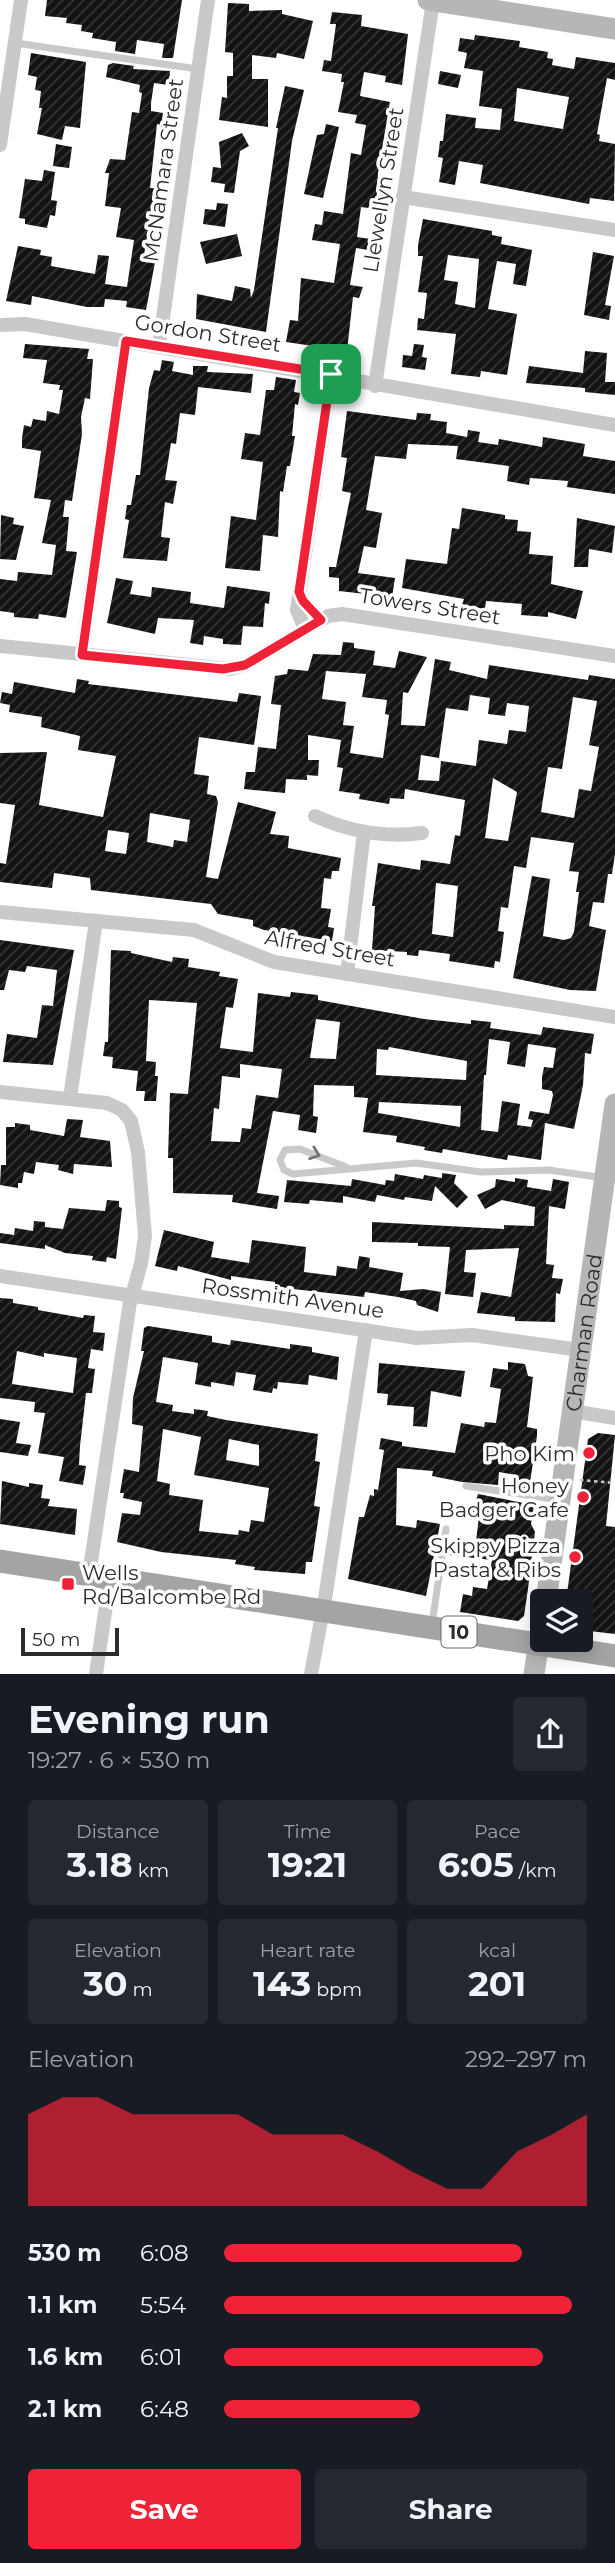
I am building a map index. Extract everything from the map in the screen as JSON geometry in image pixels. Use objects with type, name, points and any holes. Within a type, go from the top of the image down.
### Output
[{"type":"main road","points":[[431,0],[615,29]]},
{"type":"main road","name":"Charman Road","points":[[547,1589],[615,1104]]},
{"type":"main road","name":"10","points":[[0,1561],[431,1628],[530,1633]]},
{"type":"main road","name":"10","points":[[593,1650],[615,1657]]},
{"type":"main road","points":[[534,1674],[538,1652]]},
{"type":"street","points":[[0,145],[21,0]]},
{"type":"street","name":"McNamara Street","points":[[159,346],[208,0]]},
{"type":"street","name":"Llewellyn Street","points":[[375,386],[431,0]]},
{"type":"street","points":[[403,197],[615,230]]},
{"type":"street","name":"Gordon Street","points":[[0,324],[25,324],[331,374],[375,386],[615,425]]},
{"type":"street","points":[[82,655],[126,341]]},
{"type":"street","points":[[305,629],[297,614],[299,592],[331,374]]},
{"type":"street","points":[[299,592],[303,601],[321,620]]},
{"type":"street","name":"Towers Street","points":[[0,646],[230,669],[245,665],[334,614],[353,614],[615,656]]},
{"type":"street","points":[[315,816],[364,832],[397,836],[422,833]]},
{"type":"street","points":[[346,974],[364,832]]},
{"type":"street","name":"Alfred Street","points":[[0,912],[194,930],[264,960],[615,1017]]},
{"type":"street","points":[[70,1098],[96,921]]},
{"type":"street","points":[[0,1092],[107,1103],[122,1110],[131,1121],[138,1152],[145,1226],[141,1264],[131,1295],[100,1577],[96,1674]]},
{"type":"street","name":"Rossmith Avenue","points":[[0,1276],[431,1339],[472,1335],[580,1350]]},
{"type":"street","points":[[311,1674],[366,1330]]},
{"type":"street","points":[[572,1411],[615,1418]]},
{"type":"lane","points":[[14,43],[198,69]]},
{"type":"lane","points":[[345,1167],[295,1147],[285,1150],[281,1160],[284,1170],[293,1174],[345,1167],[416,1163],[481,1172],[549,1170],[605,1178]]},
{"type":"lane","points":[[466,1486],[560,1500]]},
{"type":"lane","points":[[431,1628],[446,1529]]},
{"type":"path","points":[[580,1480],[615,1483]]},
{"type":"building","points":[[47,0],[182,0],[173,58],[162,58],[164,44],[137,40],[135,54],[115,51],[116,42],[92,38],[93,33],[81,31],[82,25],[66,23],[67,18],[45,16]]},
{"type":"building","points":[[228,3],[249,4],[249,11],[282,10],[282,14],[313,21],[304,59],[277,53],[276,58],[252,55],[252,79],[268,79],[268,127],[219,120],[222,97],[227,98],[227,76],[233,76],[233,53],[225,52]]},
{"type":"building","points":[[332,12],[362,15],[361,26],[408,34],[402,85],[385,82],[386,76],[364,72],[360,96],[390,102],[378,173],[376,209],[361,207],[357,237],[370,239],[368,250],[356,248],[350,285],[363,287],[359,298],[353,297],[347,351],[286,342],[290,320],[298,321],[301,278],[334,283],[340,244],[312,240],[315,224],[322,225],[324,211],[343,214],[351,153],[361,155],[366,125],[355,123],[357,115],[338,112],[344,82],[341,82],[342,74],[322,71],[324,60],[331,61],[336,24],[330,24]]},
{"type":"building","points":[[475,35],[520,41],[519,47],[548,52],[547,58],[553,59],[552,65],[574,69],[576,57],[615,63],[615,80],[607,78],[597,134],[600,135],[599,141],[615,144],[614,201],[590,198],[589,204],[480,183],[483,165],[459,161],[455,185],[439,182],[443,158],[438,157],[446,114],[476,118],[475,128],[500,130],[502,109],[479,106],[483,71],[464,68],[467,53],[458,51],[460,38],[474,40]],"holes":[[[517,88],[569,97],[563,129],[514,121]]]},
{"type":"building","points":[[31,53],[86,62],[80,128],[65,126],[62,140],[37,134],[42,108],[39,108],[41,91],[35,90],[37,77],[28,75]]},
{"type":"building","points":[[113,63],[134,66],[133,69],[170,71],[169,85],[154,83],[151,103],[151,111],[163,113],[161,125],[157,124],[150,188],[160,189],[157,212],[151,211],[144,255],[156,257],[146,310],[126,307],[127,301],[105,299],[104,307],[87,307],[32,296],[31,305],[6,301],[18,246],[41,250],[40,255],[52,257],[51,266],[95,274],[98,255],[109,256],[105,284],[127,287],[134,240],[116,237],[121,208],[105,206],[109,173],[105,173],[110,159],[125,160],[132,112],[139,113],[142,93],[139,92],[140,85],[106,77],[108,65]]},
{"type":"building","points":[[440,71],[461,75],[458,88],[438,84]]},
{"type":"building","points":[[285,86],[304,90],[292,141],[266,332],[196,319],[197,294],[232,301],[235,286],[250,289],[251,298],[276,128]]},
{"type":"building","points":[[326,124],[339,127],[323,198],[304,194],[317,135],[324,134]]},
{"type":"building","points":[[242,133],[249,146],[240,151],[234,193],[224,192],[225,184],[211,182],[213,167],[221,168],[219,142]]},
{"type":"building","points":[[56,144],[72,147],[69,168],[53,166]]},
{"type":"building","points":[[44,170],[55,172],[51,200],[57,201],[55,216],[50,215],[47,228],[25,224],[25,219],[19,218],[25,179],[42,181]]},
{"type":"building","points":[[217,203],[228,204],[225,227],[203,224],[205,209],[216,210]]},
{"type":"building","points":[[423,219],[492,231],[492,235],[502,237],[501,244],[532,250],[526,286],[513,284],[516,264],[497,261],[488,309],[517,314],[507,375],[481,371],[480,377],[451,374],[456,334],[417,330],[418,318],[424,319],[427,293],[418,292],[423,256],[418,256]],"holes":[[[448,255],[479,259],[475,308],[455,304],[458,282],[444,280]]]},
{"type":"building","points":[[237,234],[242,256],[206,264],[200,242]]},
{"type":"building","points":[[593,252],[614,256],[605,305],[611,306],[609,320],[584,315]]},
{"type":"building","points":[[25,344],[89,349],[87,359],[93,359],[90,399],[85,398],[81,417],[82,434],[72,501],[65,500],[63,517],[69,517],[66,551],[77,552],[66,618],[39,614],[38,619],[14,617],[14,613],[0,611],[0,579],[17,581],[18,572],[52,575],[56,545],[42,543],[51,500],[34,498],[41,451],[22,448],[22,438],[24,425],[31,427],[33,419],[46,421],[47,411],[59,414],[63,390],[59,390],[60,385],[43,383],[47,360],[23,358]]},
{"type":"building","points":[[414,344],[424,345],[422,357],[427,358],[425,370],[402,367],[403,355],[412,356]]},
{"type":"building","points":[[585,351],[607,353],[605,382],[615,382],[615,395],[585,392],[585,388],[526,383],[529,366],[583,373]]},
{"type":"building","points":[[162,360],[174,362],[172,371],[193,375],[193,366],[208,366],[207,372],[253,374],[251,393],[198,387],[195,415],[180,413],[176,444],[171,443],[165,480],[177,481],[173,504],[165,502],[161,537],[170,538],[167,561],[123,558],[129,520],[125,519],[127,505],[131,505],[136,475],[140,475],[149,388],[154,370],[160,371]]},
{"type":"building","points":[[276,377],[296,380],[294,392],[300,393],[298,405],[295,404],[292,436],[295,436],[290,466],[287,466],[283,492],[280,491],[278,537],[263,535],[260,571],[225,568],[231,516],[256,520],[263,462],[241,459],[245,433],[260,435],[266,390],[274,390]]},
{"type":"building","points":[[347,411],[416,420],[417,413],[431,414],[430,420],[447,422],[446,433],[467,437],[468,430],[480,432],[478,442],[498,445],[499,439],[542,447],[543,437],[585,444],[583,456],[615,461],[615,494],[567,487],[568,481],[530,478],[529,485],[507,481],[509,466],[456,459],[458,446],[408,444],[406,459],[375,456],[366,510],[382,513],[376,548],[364,546],[358,573],[395,578],[392,597],[339,591],[339,578],[329,577],[329,567],[336,567],[351,493],[342,491],[347,458],[341,457]]},
{"type":"building","points":[[462,508],[505,515],[505,519],[518,520],[517,531],[531,532],[529,554],[553,556],[551,584],[583,591],[576,619],[548,612],[548,617],[521,615],[522,604],[486,601],[485,609],[462,605],[464,599],[402,588],[406,559],[447,564],[452,528],[459,529]]},
{"type":"building","points":[[1,515],[14,518],[13,524],[24,526],[16,560],[0,559]]},
{"type":"building","points":[[577,518],[615,526],[612,553],[589,549],[588,567],[574,567]]},
{"type":"building","points":[[116,578],[133,581],[130,594],[151,597],[152,587],[191,592],[190,603],[224,608],[227,586],[270,592],[269,604],[265,603],[263,627],[243,626],[241,645],[223,644],[223,639],[204,636],[203,645],[190,643],[194,620],[158,618],[155,634],[107,623]]},
{"type":"building","points":[[343,642],[354,643],[354,648],[375,651],[373,665],[395,668],[399,651],[427,657],[408,693],[403,692],[401,725],[425,726],[435,659],[451,662],[449,670],[487,679],[489,665],[588,680],[589,675],[615,679],[615,854],[612,874],[608,874],[604,903],[593,902],[589,926],[606,930],[596,991],[570,990],[513,978],[532,876],[550,879],[543,936],[564,940],[571,938],[574,932],[579,872],[569,871],[574,843],[531,837],[526,868],[514,866],[508,908],[501,907],[498,931],[504,932],[500,962],[495,961],[494,968],[449,961],[450,954],[419,950],[418,956],[407,955],[407,952],[372,950],[375,906],[372,906],[378,863],[420,870],[421,860],[450,864],[455,835],[460,836],[465,800],[405,789],[404,799],[390,798],[389,804],[359,799],[360,794],[339,791],[343,768],[337,767],[341,740],[308,735],[308,760],[319,760],[318,776],[307,775],[307,780],[286,779],[285,793],[244,789],[246,772],[255,772],[258,747],[276,749],[281,705],[271,704],[275,676],[287,674],[288,669],[308,671],[313,654],[341,655]],"holes":[[[326,671],[366,674],[362,697],[387,700],[385,714],[389,715],[383,758],[350,753],[354,726],[343,725],[346,702],[322,699]],[[470,695],[490,698],[488,714],[505,716],[507,703],[529,706],[526,732],[509,730],[507,744],[479,740],[476,766],[441,761],[439,781],[418,780],[421,755],[439,758],[446,708],[468,711]],[[573,697],[597,701],[589,745],[599,747],[591,791],[579,789],[574,818],[541,812],[548,767],[562,769]],[[493,778],[517,792],[508,841],[485,838]],[[436,883],[458,886],[453,937],[432,934]]]},
{"type":"building","points":[[77,679],[89,681],[88,684],[237,702],[239,693],[261,696],[254,745],[199,737],[194,774],[209,776],[207,794],[216,796],[218,802],[206,877],[218,879],[238,802],[276,812],[270,834],[289,836],[288,848],[341,858],[339,871],[332,871],[331,879],[324,878],[321,908],[331,909],[328,927],[334,928],[332,941],[264,930],[253,926],[253,920],[218,914],[211,904],[91,890],[90,878],[54,873],[52,888],[0,882],[0,863],[6,864],[15,805],[0,803],[0,753],[47,752],[39,805],[103,817],[116,756],[78,750],[80,736],[41,727],[42,717],[9,712],[10,705],[0,703],[2,692],[12,694],[14,682],[75,693]],"holes":[[[150,813],[190,820],[187,842],[174,840],[173,847],[147,842]],[[108,830],[129,833],[126,854],[105,851]]]},
{"type":"building","points":[[0,940],[74,950],[53,1065],[3,1062],[7,1034],[37,1038],[42,1005],[53,1006],[57,970],[27,966],[25,972],[9,970],[4,990],[0,990]]},
{"type":"building","points":[[111,950],[131,951],[172,962],[173,957],[189,959],[188,967],[220,972],[219,976],[238,979],[233,1008],[226,1007],[220,1048],[253,1052],[258,993],[290,997],[291,992],[318,995],[318,1000],[424,1019],[471,1024],[471,1020],[491,1022],[490,1028],[541,1035],[543,1027],[594,1034],[591,1054],[585,1053],[583,1085],[574,1129],[545,1123],[541,1160],[508,1155],[507,1160],[443,1149],[442,1153],[396,1142],[397,1136],[363,1132],[368,1098],[354,1097],[354,1086],[314,1085],[313,1116],[318,1117],[316,1133],[298,1130],[300,1115],[273,1111],[257,1193],[279,1196],[277,1209],[232,1202],[233,1195],[173,1193],[173,1158],[168,1158],[170,1093],[188,1094],[197,1003],[149,1000],[146,1061],[156,1062],[156,1101],[144,1101],[145,1091],[136,1091],[138,1071],[112,1068],[113,1057],[103,1056],[105,1042],[108,1042]],"holes":[[[316,1019],[340,1022],[336,1059],[310,1058]],[[489,1039],[510,1042],[507,1064],[525,1067],[528,1044],[556,1048],[553,1068],[544,1067],[542,1077],[542,1089],[552,1091],[553,1095],[549,1114],[530,1111],[528,1119],[533,1120],[531,1127],[517,1125],[520,1104],[502,1101],[498,1132],[481,1130]],[[389,1047],[467,1061],[466,1080],[376,1075],[377,1049],[388,1050]],[[240,1064],[282,1069],[278,1098],[256,1095],[251,1129],[242,1128],[240,1142],[211,1141],[214,1108],[219,1109],[222,1076],[240,1078]],[[379,1102],[461,1106],[460,1127],[378,1113]]]},
{"type":"building","points":[[67,1119],[83,1120],[80,1137],[110,1141],[112,1167],[74,1164],[73,1174],[58,1170],[59,1165],[36,1162],[34,1174],[24,1172],[18,1188],[0,1185],[1,1165],[6,1165],[6,1127],[15,1127],[15,1123],[30,1125],[30,1130],[64,1136]]},
{"type":"building","points":[[442,1173],[456,1175],[454,1183],[468,1197],[457,1208],[435,1186],[432,1201],[377,1195],[375,1202],[343,1196],[343,1203],[310,1200],[309,1204],[284,1202],[287,1180],[351,1186],[352,1179],[385,1185],[386,1180],[394,1181],[395,1174],[423,1179],[424,1175],[442,1178]]},
{"type":"building","points":[[515,1178],[528,1180],[527,1187],[551,1191],[553,1179],[569,1182],[565,1209],[549,1206],[546,1264],[554,1265],[552,1278],[563,1279],[560,1294],[556,1293],[555,1322],[515,1321],[515,1317],[477,1313],[481,1292],[511,1297],[519,1248],[466,1250],[464,1272],[476,1273],[473,1297],[445,1294],[450,1247],[372,1242],[372,1222],[504,1229],[504,1225],[534,1226],[535,1207],[502,1200],[485,1209],[477,1195],[495,1187],[496,1179],[515,1182]]},
{"type":"building","points":[[107,1200],[119,1201],[119,1207],[122,1208],[116,1259],[107,1257],[106,1262],[92,1260],[93,1256],[65,1253],[45,1245],[45,1249],[0,1243],[0,1233],[14,1235],[15,1228],[33,1231],[34,1221],[45,1222],[45,1227],[63,1229],[69,1208],[105,1211]]},
{"type":"building","points":[[164,1230],[214,1242],[211,1257],[249,1263],[252,1240],[306,1247],[304,1272],[336,1276],[337,1266],[357,1269],[359,1256],[370,1258],[369,1267],[403,1273],[400,1291],[423,1289],[441,1292],[438,1312],[417,1305],[416,1301],[398,1297],[365,1292],[364,1297],[275,1287],[275,1282],[231,1276],[231,1280],[178,1266],[177,1271],[155,1266]]},
{"type":"building","points":[[0,1298],[13,1299],[13,1303],[38,1307],[38,1310],[83,1318],[84,1315],[95,1316],[93,1332],[105,1333],[103,1351],[91,1349],[88,1368],[95,1369],[92,1393],[86,1393],[80,1446],[79,1465],[86,1466],[83,1485],[59,1481],[64,1457],[38,1453],[45,1413],[34,1412],[35,1402],[0,1398]],"holes":[[[17,1351],[44,1357],[44,1353],[77,1358],[73,1393],[12,1384]]]},
{"type":"building","points":[[148,1326],[212,1336],[212,1342],[230,1345],[231,1340],[290,1349],[290,1344],[312,1347],[312,1352],[339,1357],[337,1380],[309,1375],[308,1385],[278,1382],[277,1389],[273,1388],[272,1393],[253,1390],[256,1375],[236,1372],[234,1386],[211,1382],[211,1387],[195,1384],[198,1363],[163,1357],[156,1402],[173,1405],[172,1411],[194,1414],[194,1409],[208,1411],[207,1416],[226,1420],[318,1434],[315,1461],[320,1462],[314,1506],[320,1507],[312,1562],[306,1562],[305,1574],[254,1570],[255,1567],[235,1564],[236,1560],[161,1552],[117,1542],[122,1513],[140,1515],[142,1502],[123,1498],[124,1493],[120,1493],[124,1469],[139,1472],[143,1426],[132,1424],[133,1398],[144,1351],[141,1351],[144,1328]],"holes":[[[163,1429],[201,1437],[194,1475],[269,1488],[264,1522],[251,1520],[249,1532],[239,1530],[238,1535],[199,1531],[203,1500],[169,1495],[170,1484],[157,1481]],[[229,1439],[259,1445],[259,1466],[226,1460]]]},
{"type":"building","points":[[508,1362],[525,1364],[528,1376],[533,1377],[527,1427],[537,1429],[537,1436],[529,1489],[524,1488],[516,1475],[499,1472],[498,1485],[432,1476],[433,1471],[397,1468],[396,1525],[416,1528],[417,1520],[440,1524],[426,1596],[348,1579],[359,1517],[364,1517],[370,1495],[374,1496],[374,1489],[378,1490],[384,1450],[379,1449],[381,1438],[402,1442],[402,1446],[455,1453],[461,1423],[484,1427],[485,1422],[496,1423],[501,1389],[490,1387],[493,1368],[508,1370]]},
{"type":"building","points":[[379,1363],[465,1371],[461,1397],[431,1391],[427,1427],[413,1426],[414,1407],[387,1405],[388,1394],[377,1393]]},
{"type":"building","points":[[0,1419],[20,1422],[16,1443],[31,1445],[28,1456],[0,1452]]},
{"type":"building","points":[[598,1433],[615,1435],[606,1526],[615,1527],[615,1634],[593,1631],[593,1589],[568,1589],[588,1439]]},
{"type":"building","points":[[2,1481],[29,1487],[29,1483],[43,1485],[41,1498],[50,1499],[48,1506],[77,1509],[75,1535],[0,1524]]},
{"type":"building","points":[[478,1494],[534,1505],[531,1524],[535,1532],[528,1589],[524,1616],[518,1621],[460,1612],[463,1594],[472,1596],[473,1587],[487,1589],[492,1560],[448,1555],[450,1545],[475,1549],[479,1517],[468,1515],[469,1506],[474,1506]]},
{"type":"place","name":"Pho Kim","points":[[589,1453]]},
{"type":"place","name":"Honey Badger Cafe","points":[[583,1497]]},
{"type":"place","name":"Skippy Pizza Pasta & Ribs","points":[[575,1557]]},
{"type":"place","name":"Wells Rd/Balcombe Rd","points":[[68,1584]]},
{"type":"route","points":[[126,341],[331,374],[299,592],[303,601],[321,620],[245,665],[230,669],[82,655],[126,341]]}]
